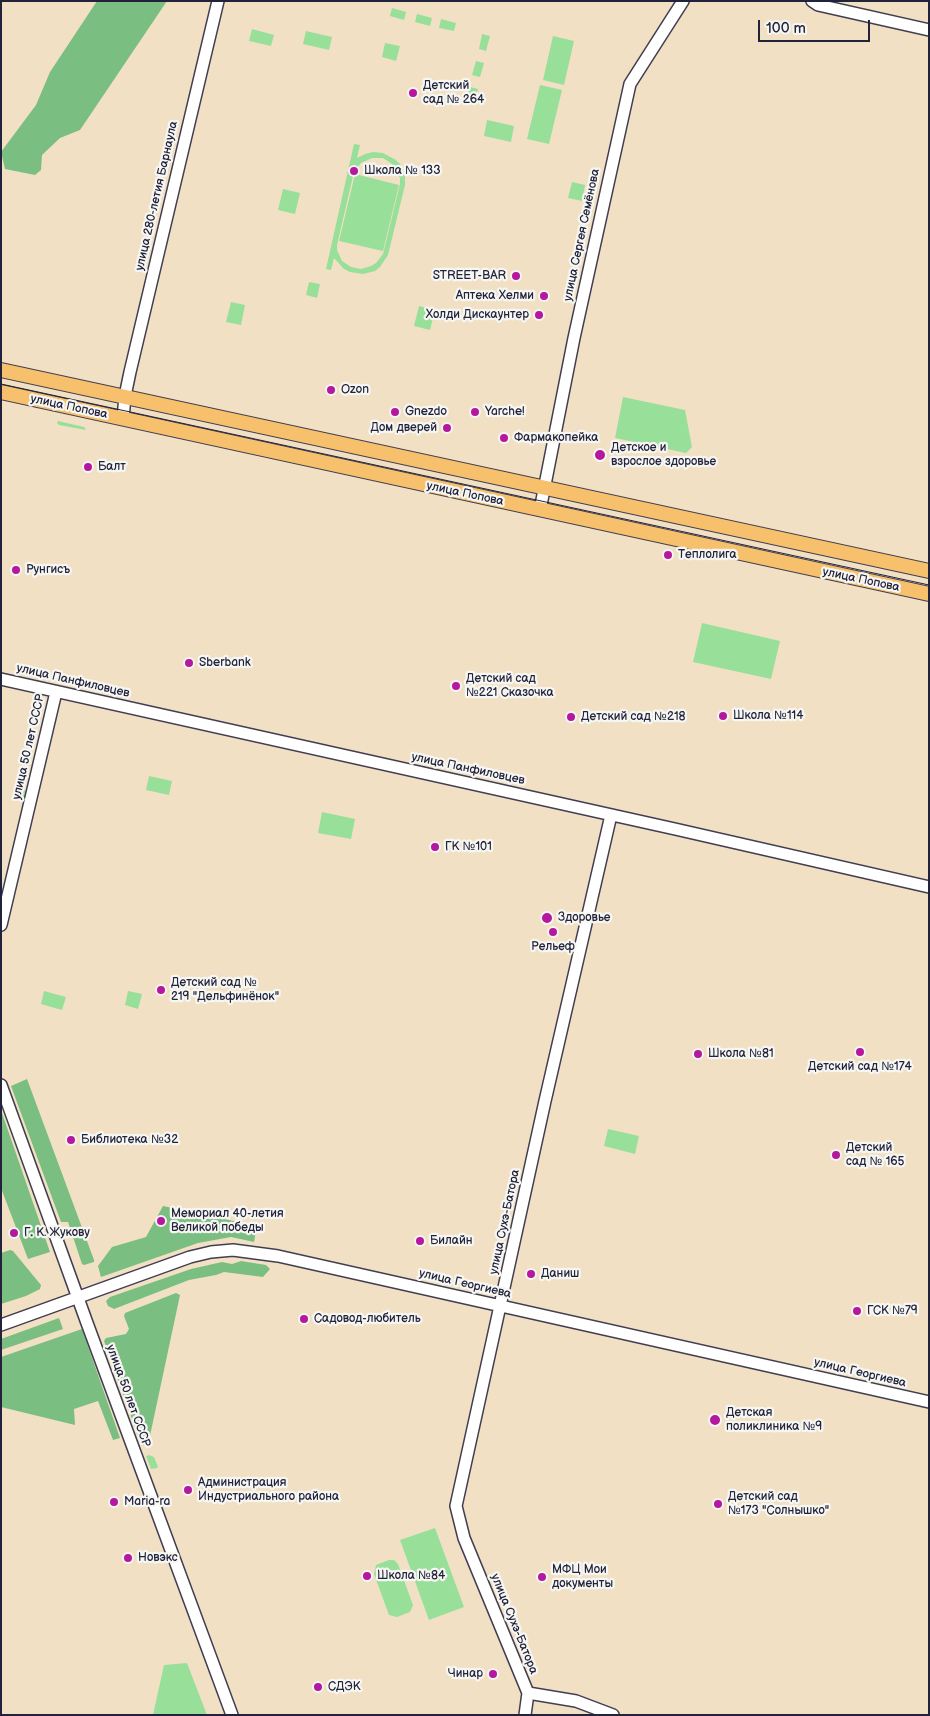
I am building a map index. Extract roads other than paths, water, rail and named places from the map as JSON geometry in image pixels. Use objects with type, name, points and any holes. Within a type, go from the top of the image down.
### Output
[{"type":"main road","name":"улица Попова","points":[[1,370],[929,571]]},
{"type":"main road","points":[[8,394],[19,374]]},
{"type":"main road","name":"улица Попова","points":[[8,394],[929,594]]},
{"type":"street","name":"улица 280-летия Барнаула","points":[[123,419],[125,396],[218,1]]},
{"type":"street","name":"улица Сергея Семёнова","points":[[540,510],[574,338],[630,84],[683,1]]},
{"type":"street","points":[[812,1],[818,5],[929,30]]},
{"type":"street","name":"улица Панфиловцев","points":[[1,679],[929,887]]},
{"type":"street","name":"улица 50 лет СССР","points":[[1,925],[56,692]]},
{"type":"street","name":"улица Сухэ-Батора","points":[[525,1715],[528,1693],[464,1538],[456,1506],[611,815]]},
{"type":"street","name":"улица 50 лет СССР","points":[[1,1085],[232,1715]]},
{"type":"street","name":"улица Георгиева","points":[[1,1325],[190,1257],[211,1252],[233,1250],[278,1256],[929,1402]]},
{"type":"street","points":[[528,1693],[576,1701],[613,1715]]},
{"type":"tram line","points":[[1,384],[929,585]]},
{"type":"place","name":"Детский сад № 264","points":[[413,93]]},
{"type":"place","name":"Школа № 133","points":[[354,171]]},
{"type":"place","name":"STREET-BAR","points":[[516,276]]},
{"type":"place","name":"Аптека Хелми","points":[[544,296]]},
{"type":"place","name":"Холди Дискаунтер","points":[[539,315]]},
{"type":"place","name":"Ozon","points":[[331,390]]},
{"type":"place","name":"Gnezdo","points":[[395,412]]},
{"type":"place","name":"Yarche!","points":[[475,412]]},
{"type":"place","name":"Дом дверей","points":[[447,428]]},
{"type":"place","name":"Фармакопейка","points":[[504,438]]},
{"type":"place","name":"Детское и взрослое здоровье","points":[[600,455]]},
{"type":"place","name":"Балт","points":[[88,467]]},
{"type":"place","name":"Теплолига","points":[[668,555]]},
{"type":"place","name":"Рунгисъ","points":[[16,570]]},
{"type":"place","name":"Sberbank","points":[[189,663]]},
{"type":"place","name":"Детский сад №221 Сказочка","points":[[456,686]]},
{"type":"place","name":"Школа №114","points":[[723,716]]},
{"type":"place","name":"Детский сад №218","points":[[571,717]]},
{"type":"place","name":"ГК №101","points":[[435,847]]},
{"type":"place","name":"Здоровье","points":[[547,918]]},
{"type":"place","name":"Рельеф","points":[[553,932]]},
{"type":"place","name":"Детский сад № 219 \"Дельфинёнок\"","points":[[161,990]]},
{"type":"place","name":"Детский сад №174","points":[[860,1052]]},
{"type":"place","name":"Школа №81","points":[[698,1054]]},
{"type":"place","name":"Библиотека №32","points":[[71,1140]]},
{"type":"place","name":"Детский сад № 165","points":[[836,1155]]},
{"type":"place","name":"Мемориал 40-летия Великой победы","points":[[161,1221]]},
{"type":"place","name":"Г. К. Жукову","points":[[14,1233]]},
{"type":"place","name":"Билайн","points":[[420,1241]]},
{"type":"place","name":"Даниш","points":[[531,1274]]},
{"type":"place","name":"ГСК №79","points":[[857,1311]]},
{"type":"place","name":"Садовод-любитель","points":[[304,1319]]},
{"type":"place","name":"Детская поликлиника №9","points":[[715,1420]]},
{"type":"place","name":"Администрация Индустриального района","points":[[188,1490]]},
{"type":"place","name":"Maria-ra","points":[[114,1502]]},
{"type":"place","name":"Детский сад №173 \"Солнышко\"","points":[[718,1504]]},
{"type":"place","name":"Новэкс","points":[[128,1558]]},
{"type":"place","name":"Школа №84","points":[[367,1576]]},
{"type":"place","name":"МФЦ Мои документы","points":[[542,1577]]},
{"type":"place","name":"Чинар","points":[[493,1674]]},
{"type":"place","name":"СДЭК","points":[[318,1687]]}]
